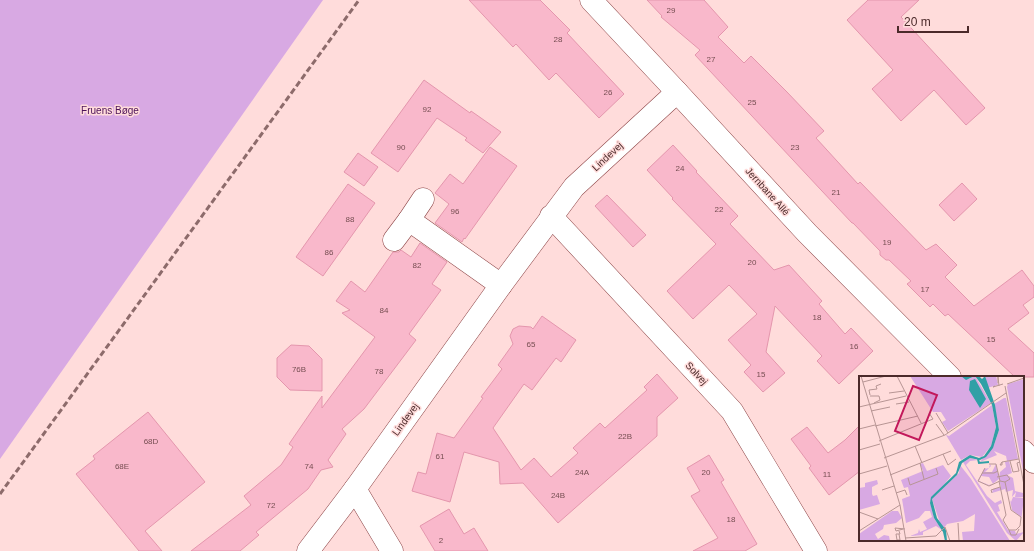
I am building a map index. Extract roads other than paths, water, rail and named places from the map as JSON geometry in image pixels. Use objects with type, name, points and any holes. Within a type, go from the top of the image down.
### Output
[{"type":"street","name":"Jernbane Allé","points":[[591,0],[807,233],[949,376]]},
{"type":"street","name":"Lindevej","points":[[308,551],[355,489],[551,216],[574,187],[677,92]]},
{"type":"street","points":[[394,240],[423,199]]},
{"type":"street","name":"Solvej","points":[[551,216],[732,411],[816,551]]},
{"type":"street","points":[[409,220],[501,286]]},
{"type":"street","points":[[1024,452],[1034,462]]},
{"type":"street","points":[[355,489],[392,551]]},
{"type":"railway","points":[[0,494],[359,0]]},
{"type":"park label","name":"Fruens Bøge","points":[[110,110]]}]
